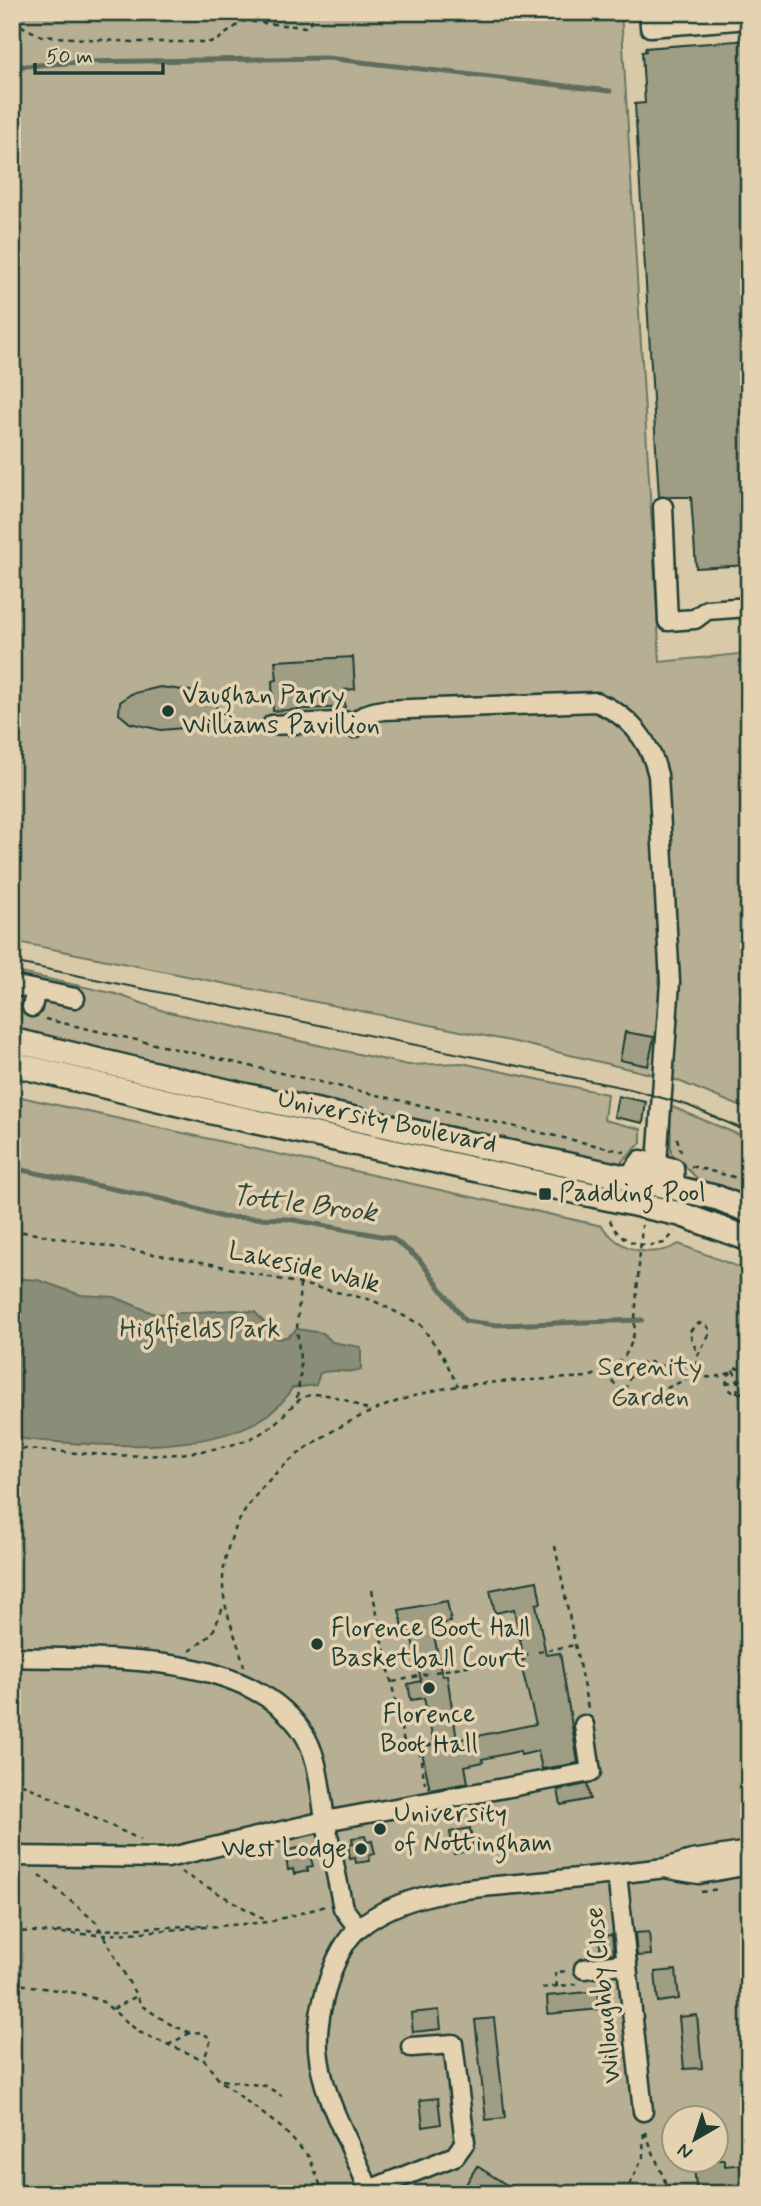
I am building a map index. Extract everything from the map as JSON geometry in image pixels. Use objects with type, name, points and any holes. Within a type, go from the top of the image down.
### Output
[{"type":"main road","name":"University Boulevard","points":[[12,1040],[239,1094],[627,1178],[662,1169],[749,1211]]},
{"type":"main road","name":"University Boulevard","points":[[12,1064],[229,1116],[680,1214],[749,1239]]},
{"type":"street","points":[[649,12],[650,27],[749,19]]},
{"type":"street","points":[[663,507],[668,621],[695,619],[707,610],[749,607]]},
{"type":"street","points":[[272,725],[356,724],[369,713],[383,710],[596,702],[625,719],[652,751],[658,775],[670,982],[662,1169],[627,1178]]},
{"type":"street","points":[[12,985],[37,1005],[75,998]]},
{"type":"street","points":[[12,1657],[160,1662],[210,1673],[248,1688],[283,1711],[303,1732],[314,1755],[343,1908],[358,1928]]},
{"type":"street","points":[[13,1856],[167,1858],[325,1821],[591,1772],[584,1725]]},
{"type":"street","points":[[673,1870],[749,1851]]},
{"type":"street","points":[[411,2048],[453,2043],[466,2142],[455,2156],[370,2192],[335,2116],[318,2052],[318,2021],[327,1982],[358,1928],[396,1907],[436,1894],[617,1874],[673,1870],[720,1873],[742,1866]]},
{"type":"street","name":"Willoughby Close","points":[[617,1874],[644,2120]]},
{"type":"street","points":[[584,1969],[627,1963]]},
{"type":"path","points":[[12,20],[41,36],[133,42],[215,42],[243,21],[305,27],[320,12]]},
{"type":"path","points":[[37,1005],[603,1146],[662,1169],[685,1165],[749,1181]]},
{"type":"path","points":[[608,1216],[613,1228],[625,1239],[641,1244],[664,1243],[677,1230]]},
{"type":"path","points":[[248,1688],[225,1603],[223,1579],[240,1518],[257,1492],[286,1463],[370,1411],[458,1386],[587,1377],[609,1371],[621,1363],[634,1333],[642,1223]]},
{"type":"path","name":"Lakeside Walk","points":[[12,1230],[207,1263],[372,1300],[420,1324],[432,1339],[458,1386]]},
{"type":"path","points":[[12,1448],[155,1456],[208,1450],[242,1442],[269,1429],[297,1399],[301,1370],[297,1329],[300,1284]]},
{"type":"path","points":[[609,1371],[615,1384],[625,1390],[645,1395],[680,1383],[693,1375],[698,1355],[710,1333],[708,1327],[699,1323],[689,1332],[698,1355]]},
{"type":"path","points":[[625,1390],[633,1369],[639,1363],[647,1361],[679,1374],[720,1376],[742,1368],[749,1373],[738,1381],[726,1383]]},
{"type":"path","points":[[731,1371],[738,1381],[749,1388]]},
{"type":"path","points":[[726,1383],[731,1371]]},
{"type":"path","points":[[679,1374],[682,1378],[680,1383]]},
{"type":"path","points":[[720,1376],[737,1394]]},
{"type":"path","points":[[737,1394],[738,1381]]},
{"type":"path","points":[[737,1394],[749,1388]]},
{"type":"path","points":[[297,1399],[332,1394],[370,1411]]},
{"type":"path","points":[[555,1546],[592,1724],[584,1725]]},
{"type":"path","points":[[372,1590],[405,1747],[418,1744],[428,1801]]},
{"type":"path","points":[[160,1662],[190,1651],[208,1640],[225,1603]]},
{"type":"path","points":[[538,1652],[575,1645]]},
{"type":"path","points":[[435,1672],[530,1654]]},
{"type":"path","points":[[392,1683],[427,1674]]},
{"type":"path","points":[[12,1779],[141,1840]]},
{"type":"path","points":[[13,1856],[80,1906],[101,1930],[142,2006],[190,2033]]},
{"type":"path","points":[[175,1869],[269,1922]]},
{"type":"path","points":[[39,1933],[269,1922],[329,1905]]},
{"type":"path","points":[[12,1931],[104,1935],[253,1923]]},
{"type":"path","points":[[19,1932],[15,1983],[82,1994],[113,2009],[139,2032],[204,2060],[219,2080],[292,2138],[309,2157],[324,2194]]},
{"type":"path","points":[[557,1987],[555,1972],[584,1969]]},
{"type":"path","points":[[113,2009],[135,1997]]},
{"type":"path","points":[[168,2045],[190,2033],[202,2032],[211,2039],[204,2060]]},
{"type":"path","points":[[219,2080],[258,2084],[282,2095]]},
{"type":"path","points":[[625,2194],[643,2157],[644,2120]]},
{"type":"path","points":[[644,2120],[670,2194]]},
{"type":"green space","points":[[12,12],[621,12],[660,662],[749,653],[749,1110],[676,1080],[515,1042],[12,941]]},
{"type":"green space","points":[[12,971],[116,994],[164,1011],[408,1065],[462,1063],[607,1094],[604,1120],[641,1129],[641,1143],[616,1167],[12,1031]]},
{"type":"green space","name":"University of Nottingham","points":[[12,1095],[602,1226],[609,1235],[637,1250],[658,1251],[679,1244],[749,1271],[749,2194],[12,2194]]},
{"type":"green space","points":[[670,1106],[749,1139],[749,1196],[701,1182],[671,1153]]},
{"type":"shaded area","points":[[12,1278],[38,1280],[81,1295],[115,1297],[155,1314],[235,1310],[255,1312],[278,1339],[289,1336],[297,1329],[323,1333],[332,1342],[361,1347],[361,1370],[320,1373],[316,1385],[292,1388],[271,1412],[241,1429],[205,1439],[122,1445],[12,1438]]},
{"type":"building","points":[[749,40],[749,565],[696,568],[691,497],[659,497],[635,104],[645,103],[642,52],[646,51],[645,48]]},
{"type":"building","points":[[353,657],[355,689],[344,690],[345,707],[273,711],[272,681],[277,680],[275,661]]},
{"type":"building","name":"Vaughan Parry Williams Pavillion","points":[[160,687],[198,692],[214,701],[219,713],[209,722],[195,727],[161,730],[130,723],[119,714],[120,702],[131,694]]},
{"type":"building","points":[[625,1032],[654,1037],[648,1066],[620,1060]]},
{"type":"building","points":[[618,1096],[646,1102],[643,1123],[614,1117]]},
{"type":"building","name":"Florence Boot Hall","points":[[537,1581],[541,1603],[536,1604],[546,1655],[560,1653],[578,1763],[542,1769],[538,1751],[521,1755],[520,1751],[482,1759],[483,1762],[465,1766],[468,1783],[430,1790],[421,1747],[434,1744],[424,1698],[411,1700],[408,1684],[421,1681],[410,1630],[404,1631],[399,1610],[447,1601],[451,1622],[432,1625],[442,1676],[447,1675],[457,1740],[536,1724],[520,1661],[524,1660],[514,1609],[495,1613],[490,1590]]},
{"type":"building","points":[[587,1784],[590,1799],[561,1805],[558,1790]]},
{"type":"building","points":[[470,1828],[474,1849],[454,1854],[450,1832]]},
{"type":"building","name":"West Lodge","points":[[365,1836],[367,1842],[372,1841],[375,1854],[369,1855],[370,1861],[356,1863],[355,1858],[350,1859],[348,1845],[353,1844],[352,1838]]},
{"type":"building","points":[[303,1847],[304,1853],[309,1852],[313,1866],[307,1867],[308,1871],[294,1874],[293,1869],[288,1870],[286,1857],[290,1856],[289,1850]]},
{"type":"building","points":[[649,1932],[651,1955],[637,1956],[635,1933]]},
{"type":"building","points":[[612,1935],[614,1953],[601,1955],[599,1936]]},
{"type":"building","points":[[676,1970],[679,1999],[658,2002],[655,1972]]},
{"type":"building","points":[[598,1991],[600,2009],[548,2014],[547,1996]]},
{"type":"building","points":[[439,2010],[441,2029],[413,2032],[411,2013]]},
{"type":"building","points":[[697,2015],[702,2068],[684,2069],[679,2017]]},
{"type":"building","points":[[494,2018],[505,2118],[486,2120],[475,2020]]},
{"type":"building","points":[[438,2098],[441,2124],[423,2127],[420,2100]]},
{"type":"building","points":[[744,2164],[748,2194],[697,2194],[695,2174],[730,2174],[730,2165]]},
{"type":"building","points":[[477,2166],[521,2194],[460,2194]]},
{"type":"waterway","points":[[12,67],[80,62],[327,58],[610,91]]},
{"type":"waterway","name":"Tottle Brook","points":[[12,1168],[167,1200],[222,1217],[288,1219],[392,1238],[419,1259],[465,1321],[497,1325],[642,1320]]},
{"type":"tram line","points":[[12,962],[630,1089],[687,1105],[749,1132]]},
{"type":"place","name":"Vaughan Parry Williams Pavillion","points":[[168,711]]},
{"type":"place","name":"Paddling Pool","points":[[545,1194]]},
{"type":"place","name":"Florence Boot Hall Basketball Court","points":[[317,1644]]},
{"type":"place","name":"Florence Boot Hall","points":[[429,1688]]},
{"type":"place","name":"University of Nottingham","points":[[380,1829]]},
{"type":"place","name":"West Lodge","points":[[361,1849]]},
{"type":"park label","name":"Highfields Park","points":[[200,1330]]},
{"type":"park label","name":"Serenity Garden","points":[[650,1383]]}]
